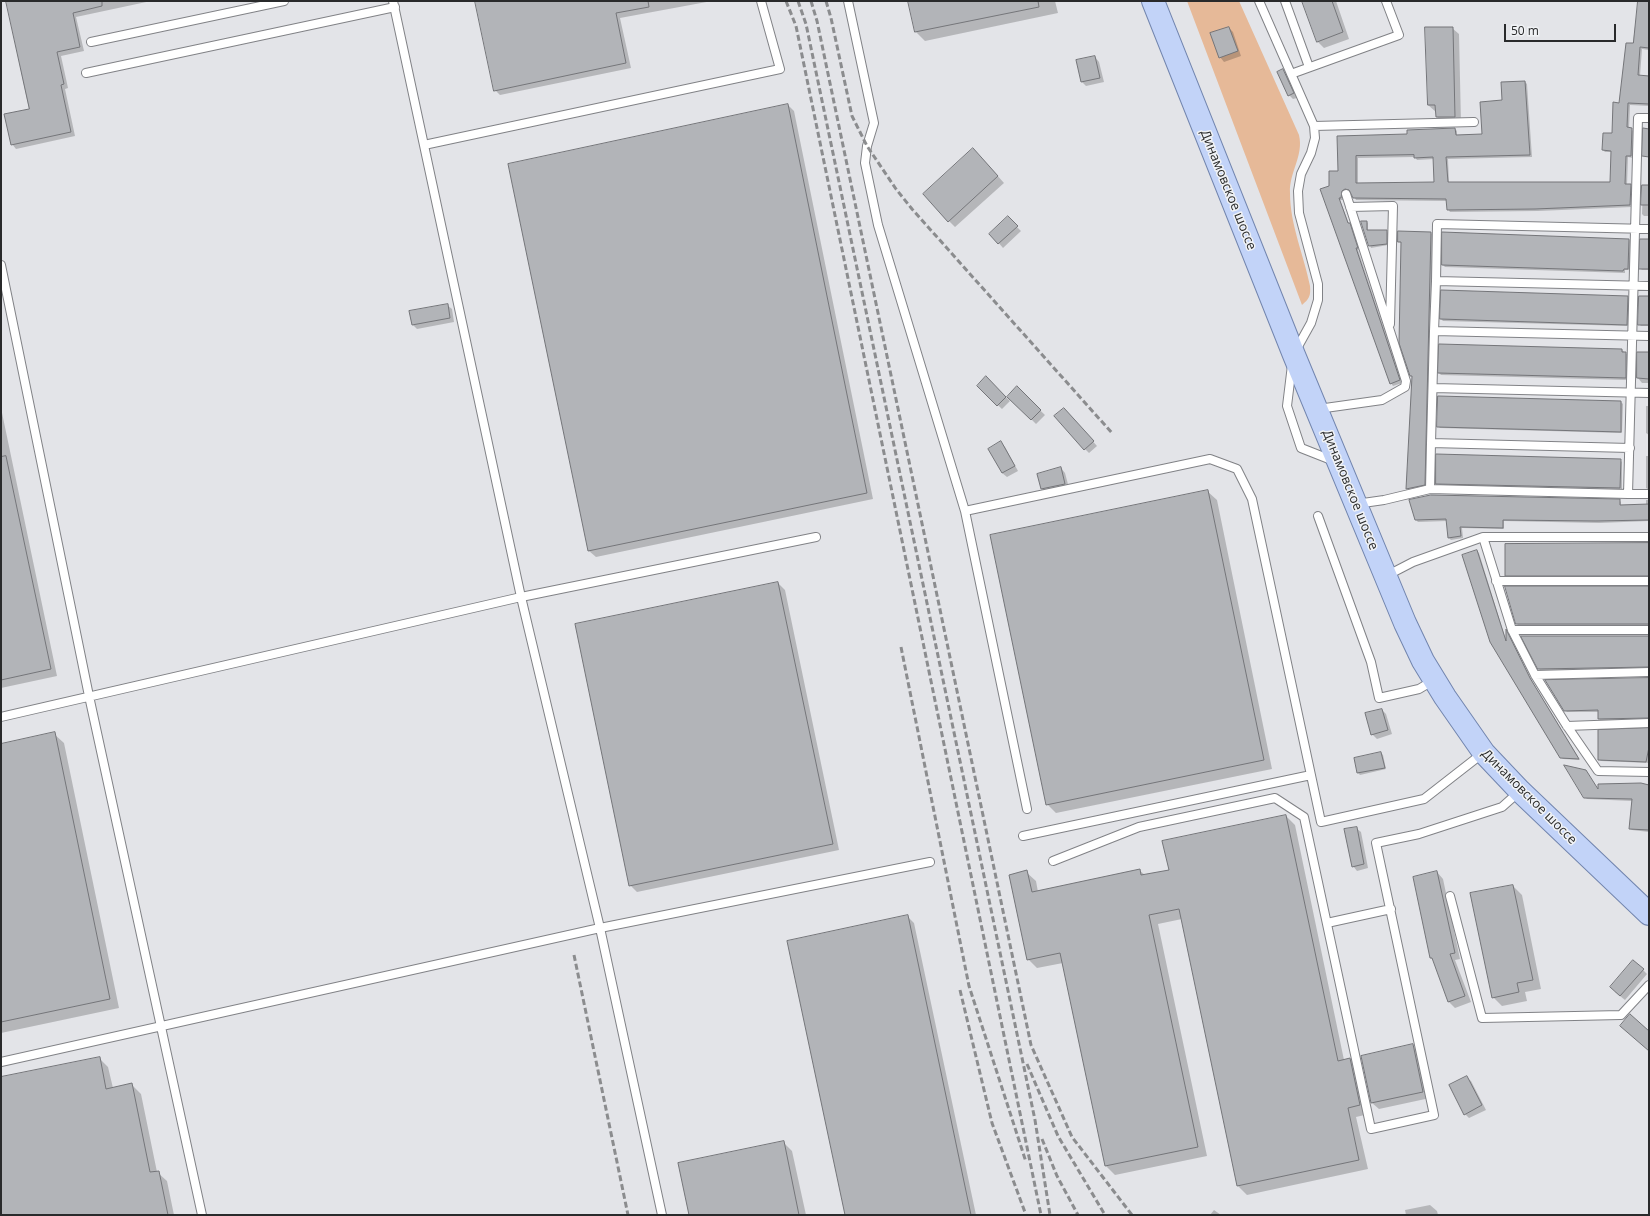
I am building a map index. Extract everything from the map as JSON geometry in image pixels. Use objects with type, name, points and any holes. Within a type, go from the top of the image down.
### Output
[{"type":"main road","name":"Динамовское шоссе","points":[[1154,1],[1294,355],[1385,576],[1423,661],[1445,697],[1484,753],[1520,791],[1649,914]]},
{"type":"lane","points":[[91,42],[284,1]]},
{"type":"lane","points":[[424,145],[780,68],[761,1]]},
{"type":"lane","points":[[848,1],[874,123],[867,146],[865,163],[878,225],[965,510],[1027,809]]},
{"type":"lane","points":[[1259,1],[1314,126],[1314,138],[1311,153],[1301,174],[1298,191],[1299,213],[1318,284],[1318,300],[1311,323],[1294,355],[1287,406],[1301,448],[1338,462]]},
{"type":"lane","points":[[1285,1],[1309,67]]},
{"type":"lane","points":[[1291,74],[1399,35],[1386,1]]},
{"type":"lane","points":[[86,73],[394,4],[521,597],[600,928],[662,1215]]},
{"type":"lane","points":[[1628,494],[1638,118],[1649,118]]},
{"type":"lane","points":[[1314,126],[1474,122]]},
{"type":"lane","points":[[1317,409],[1382,400],[1405,387],[1406,381],[1346,194]]},
{"type":"lane","points":[[1350,206],[1393,206],[1390,332]]},
{"type":"lane","points":[[1430,489],[1437,224],[1649,229]]},
{"type":"lane","points":[[1,265],[89,696],[202,1215]]},
{"type":"lane","points":[[1436,281],[1649,286]]},
{"type":"lane","points":[[1434,331],[1649,336]]},
{"type":"lane","points":[[1433,388],[1649,394]]},
{"type":"lane","points":[[1431,443],[1630,448]]},
{"type":"lane","points":[[965,510],[1210,459],[1237,469],[1252,499],[1321,822],[1424,799],[1484,753]]},
{"type":"lane","points":[[1355,504],[1384,500],[1430,489],[1649,494]]},
{"type":"lane","points":[[1318,516],[1371,662],[1379,698],[1419,689],[1435,679]]},
{"type":"lane","points":[[1,717],[521,597],[816,537]]},
{"type":"lane","points":[[1385,576],[1414,562],[1483,537],[1649,537]]},
{"type":"lane","points":[[1483,537],[1512,630],[1536,675],[1567,726],[1598,771],[1649,772]]},
{"type":"lane","points":[[1496,581],[1649,581]]},
{"type":"lane","points":[[1512,630],[1649,630]]},
{"type":"lane","points":[[1536,675],[1649,672]]},
{"type":"lane","points":[[1567,726],[1649,723]]},
{"type":"lane","points":[[1023,836],[1311,775]]},
{"type":"lane","points":[[1053,861],[1139,827],[1275,798],[1304,817],[1371,1129],[1434,1116],[1376,843],[1418,834],[1502,807],[1520,791]]},
{"type":"lane","points":[[1,1062],[600,928],[930,862]]},
{"type":"lane","points":[[1450,896],[1482,1018],[1621,1015],[1649,985]]},
{"type":"lane","points":[[1327,923],[1390,909]]},
{"type":"shaded area","points":[[1187,1],[1239,1],[1299,135],[1300,150],[1290,185],[1290,193],[1292,217],[1310,286],[1309,297],[1302,305]]},
{"type":"building","points":[[6,1],[102,1],[102,6],[73,13],[80,47],[57,52],[64,84],[61,85],[71,132],[11,145],[4,114],[29,109]]},
{"type":"building","points":[[475,1],[648,1],[649,7],[616,13],[626,63],[494,91]]},
{"type":"building","points":[[908,1],[1038,1],[1039,7],[915,32]]},
{"type":"building","points":[[1302,1],[1332,1],[1343,32],[1317,42]]},
{"type":"building","points":[[1638,1],[1649,1],[1649,48],[1640,47],[1638,75],[1649,76],[1649,104],[1628,103],[1627,127],[1632,128],[1631,156],[1626,156],[1625,184],[1631,184],[1630,205],[1535,209],[1447,210],[1446,199],[1353,198],[1349,190],[1345,189],[1342,191],[1341,198],[1339,198],[1348,223],[1350,223],[1358,248],[1356,248],[1400,380],[1390,384],[1320,189],[1329,186],[1329,171],[1338,171],[1337,136],[1407,134],[1407,130],[1455,128],[1456,135],[1482,134],[1480,102],[1502,100],[1501,82],[1525,81],[1530,155],[1446,157],[1448,182],[1610,182],[1611,151],[1602,150],[1603,133],[1612,133],[1613,102],[1619,103],[1626,43],[1633,43]],"holes":[[[1414,155],[1414,158],[1433,157],[1434,182],[1356,183],[1356,156]]]},
{"type":"building","points":[[1229,27],[1238,51],[1219,58],[1210,33]]},
{"type":"building","points":[[1425,27],[1453,27],[1455,117],[1436,117],[1435,105],[1428,105]]},
{"type":"building","points":[[1095,56],[1100,78],[1081,82],[1076,60]]},
{"type":"building","points":[[1283,69],[1294,93],[1288,96],[1277,72]]},
{"type":"building","points":[[788,104],[867,493],[588,551],[508,164]]},
{"type":"building","points":[[1643,128],[1649,129],[1649,157],[1642,156]]},
{"type":"building","points":[[973,148],[998,176],[948,222],[923,194]]},
{"type":"building","points":[[1642,185],[1649,185],[1649,205],[1641,205]]},
{"type":"building","points":[[1008,216],[1018,226],[998,244],[989,234]]},
{"type":"building","points":[[1361,221],[1367,221],[1367,230],[1387,230],[1387,244],[1369,246]]},
{"type":"building","points":[[1398,231],[1431,232],[1425,485],[1406,489],[1412,376],[1410,376],[1399,343],[1401,242],[1398,242]]},
{"type":"building","points":[[1442,232],[1629,239],[1628,269],[1624,269],[1623,271],[1442,265]]},
{"type":"building","points":[[1640,239],[1649,239],[1649,269],[1639,269]]},
{"type":"building","points":[[1441,290],[1628,296],[1627,325],[1440,319]]},
{"type":"building","points":[[1639,296],[1649,296],[1649,325],[1638,325]]},
{"type":"building","points":[[448,304],[450,318],[412,325],[409,311]]},
{"type":"building","points":[[1439,344],[1622,349],[1622,352],[1626,352],[1626,378],[1438,373]]},
{"type":"building","points":[[1637,352],[1649,352],[1649,379],[1637,378]]},
{"type":"building","points":[[986,376],[1006,397],[997,406],[977,386]]},
{"type":"building","points":[[1017,386],[1041,410],[1031,420],[1007,397]]},
{"type":"building","points":[[1438,396],[1621,401],[1621,432],[1437,427]]},
{"type":"building","points":[[1064,408],[1094,441],[1084,450],[1054,416]]},
{"type":"building","points":[[1001,441],[1015,466],[1002,473],[988,449]]},
{"type":"building","points":[[1436,454],[1621,459],[1620,488],[1436,484]]},
{"type":"building","points":[[6,456],[51,669],[1,680],[1,457]]},
{"type":"building","points":[[1061,467],[1065,484],[1041,489],[1037,474]]},
{"type":"building","points":[[1208,490],[1264,760],[1046,805],[990,535]]},
{"type":"building","points":[[1431,495],[1620,499],[1620,505],[1649,504],[1649,520],[1503,520],[1503,528],[1460,527],[1461,536],[1448,538],[1446,519],[1415,520],[1409,500]]},
{"type":"building","points":[[1649,543],[1649,576],[1505,576],[1505,544]]},
{"type":"building","points":[[1477,550],[1506,641],[1506,629],[1530,678],[1579,759],[1560,758],[1490,642],[1462,555]]},
{"type":"building","points":[[778,582],[833,844],[629,886],[575,624]]},
{"type":"building","points":[[1505,586],[1649,586],[1649,624],[1516,624]]},
{"type":"building","points":[[1521,636],[1649,636],[1649,667],[1538,669]]},
{"type":"building","points":[[1649,678],[1649,718],[1598,719],[1598,710],[1564,711],[1545,680]]},
{"type":"building","points":[[1382,709],[1388,730],[1371,735],[1365,713]]},
{"type":"building","points":[[1649,728],[1649,747],[1646,762],[1598,760],[1598,730]]},
{"type":"building","points":[[55,732],[110,999],[1,1022],[1,744]]},
{"type":"building","points":[[1381,752],[1385,768],[1357,773],[1354,758]]},
{"type":"building","points":[[1564,765],[1586,770],[1598,789],[1598,784],[1641,783],[1649,785],[1649,830],[1629,829],[1632,799],[1584,798]]},
{"type":"building","points":[[1286,815],[1338,1061],[1350,1058],[1360,1105],[1348,1108],[1359,1160],[1237,1186],[1179,909],[1149,915],[1198,1147],[1105,1166],[1060,953],[1027,960],[1009,875],[1027,870],[1032,892],[1140,869],[1141,875],[1169,870],[1162,841]]},
{"type":"building","points":[[1357,827],[1364,864],[1352,867],[1344,829]]},
{"type":"building","points":[[1437,871],[1455,953],[1450,954],[1465,996],[1448,1002],[1432,958],[1430,958],[1413,877]]},
{"type":"building","points":[[1513,885],[1533,980],[1517,983],[1519,992],[1492,998],[1470,893]]},
{"type":"building","points":[[908,915],[971,1215],[845,1215],[787,941]]},
{"type":"building","points":[[1633,960],[1644,969],[1620,996],[1610,987]]},
{"type":"building","points":[[1630,1014],[1649,1031],[1649,1051],[1620,1026]]},
{"type":"building","points":[[1413,1044],[1423,1092],[1371,1103],[1361,1056]]},
{"type":"building","points":[[100,1057],[106,1089],[132,1083],[150,1172],[159,1171],[168,1215],[1,1215],[1,1077]]},
{"type":"building","points":[[1467,1076],[1482,1105],[1464,1115],[1449,1085]]},
{"type":"building","points":[[784,1141],[799,1215],[689,1215],[678,1163]]},
{"type":"railway","points":[[786,1],[796,26],[1041,1215]]},
{"type":"railway","points":[[798,1],[806,24],[1035,1120],[1050,1215]]},
{"type":"railway","points":[[811,1],[817,21],[1031,1045],[1072,1137],[1132,1215]]},
{"type":"railway","points":[[826,1],[852,116],[867,146],[896,189],[912,209],[1112,433]]},
{"type":"railway","points":[[901,647],[969,986],[1026,1162]]},
{"type":"railway","points":[[574,955],[628,1215]]},
{"type":"railway","points":[[960,990],[992,1123],[1026,1215]]},
{"type":"railway","points":[[1027,1064],[1058,1136],[1105,1215]]},
{"type":"railway","points":[[1042,1139],[1057,1176],[1078,1215]]}]
